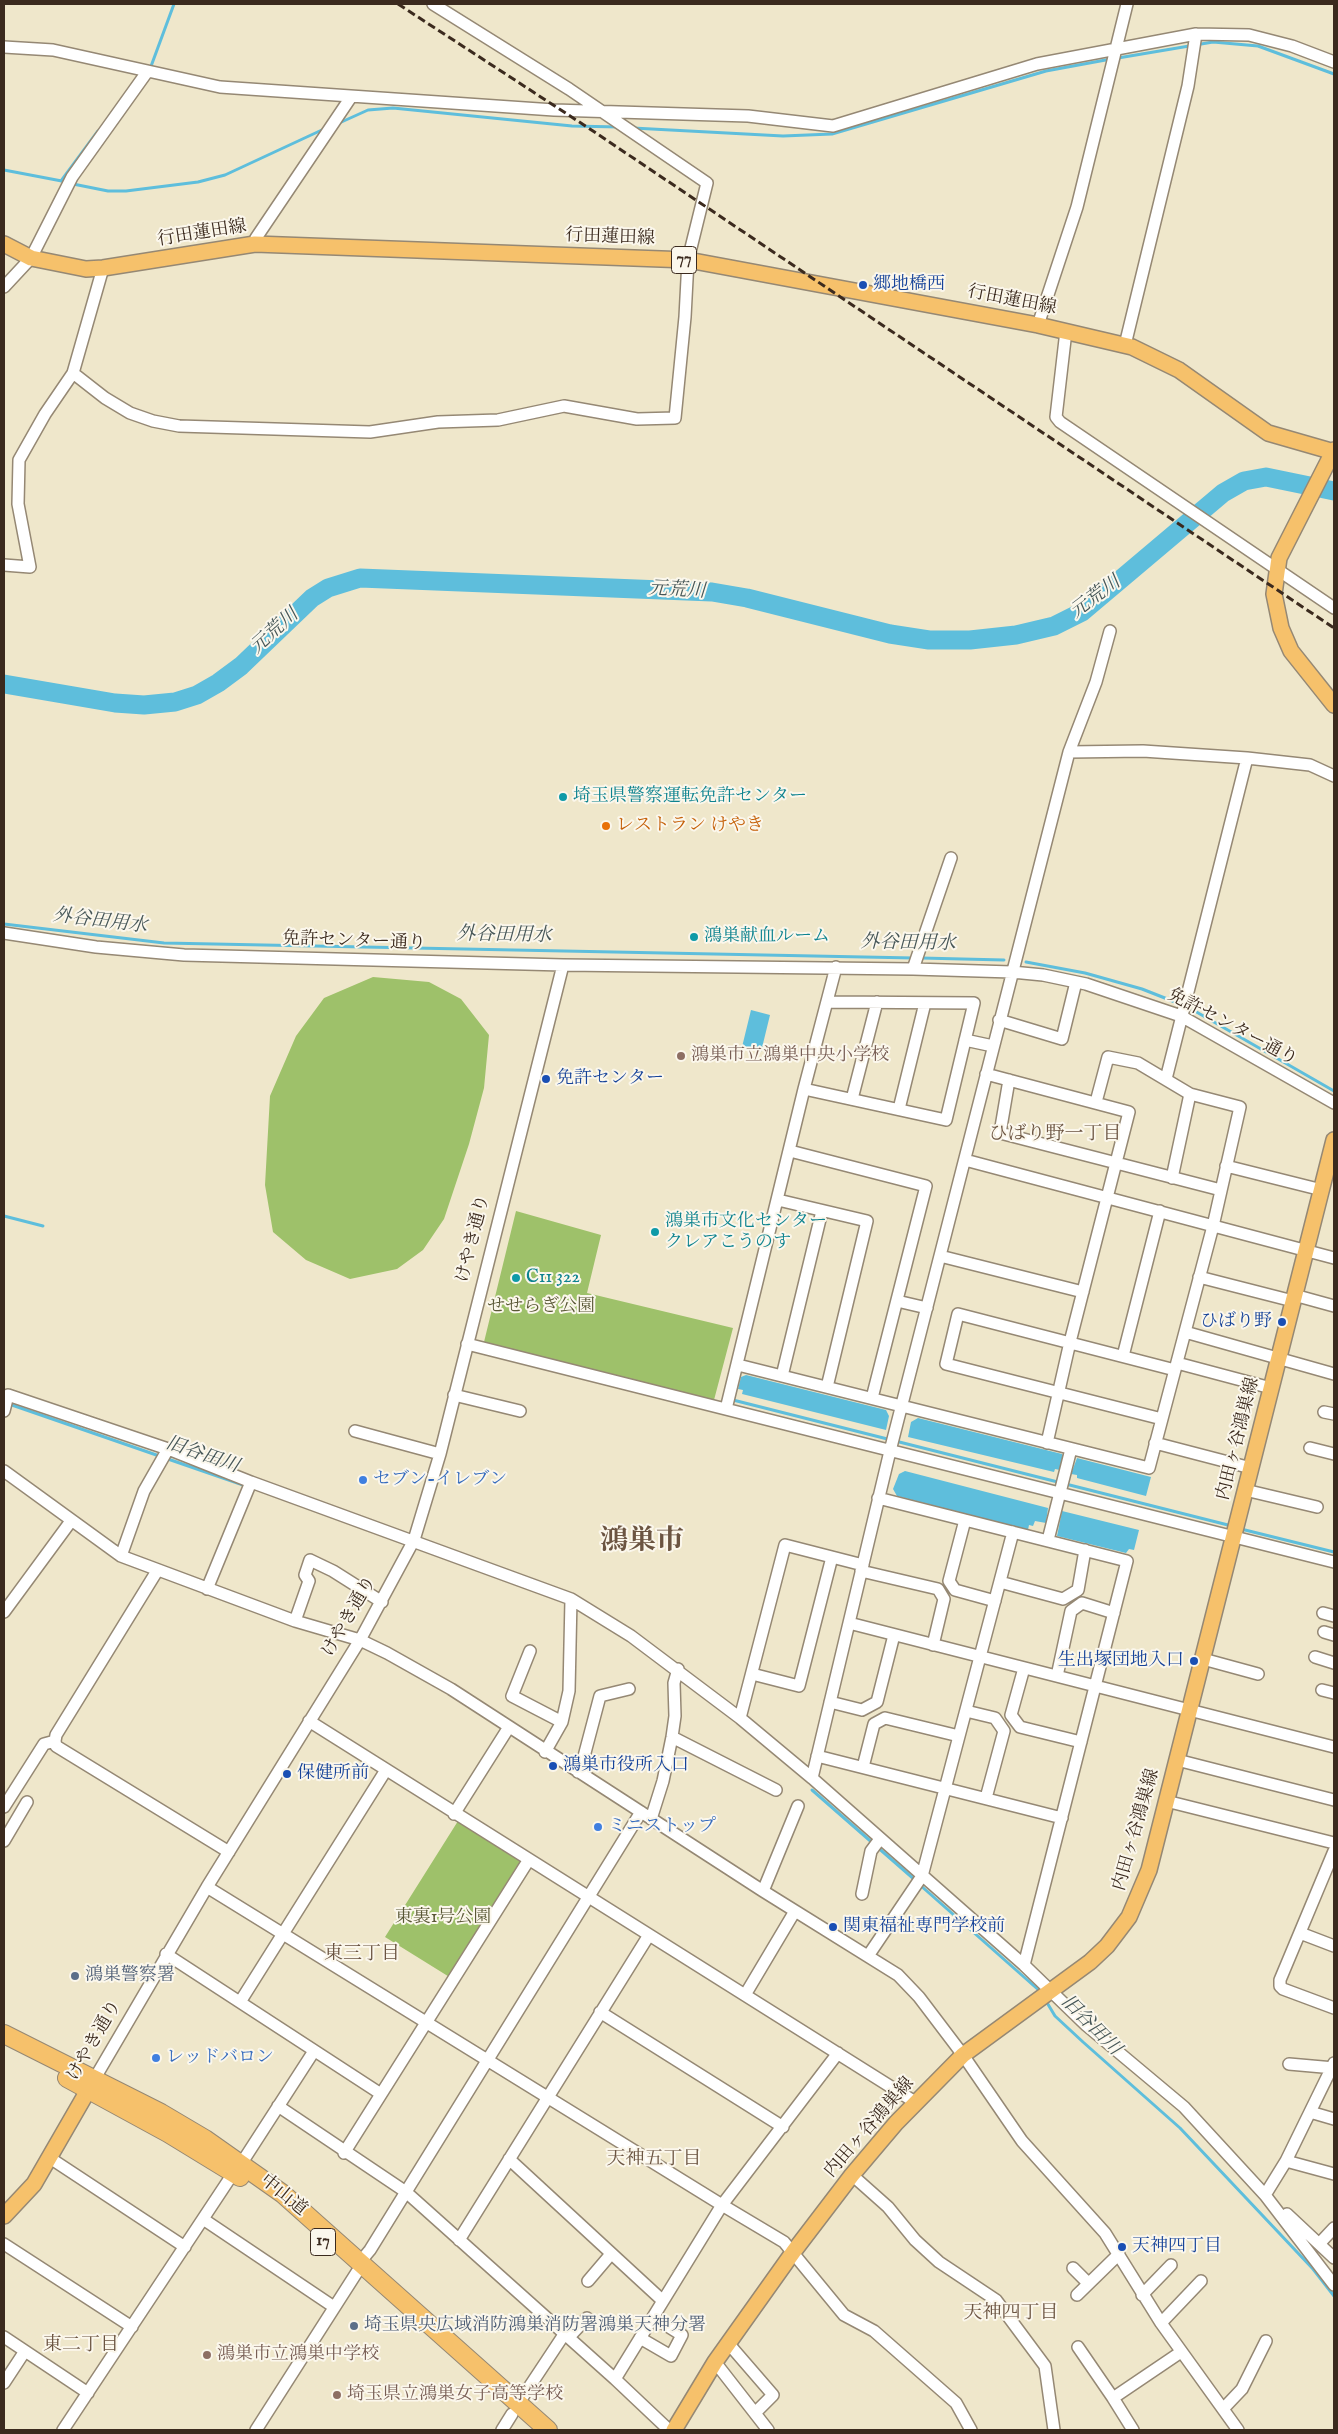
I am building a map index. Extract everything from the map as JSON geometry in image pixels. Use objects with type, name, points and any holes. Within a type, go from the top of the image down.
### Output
[{"type":"highway","name":"中山道","points":[[4,2034],[92,2084]]},
{"type":"highway","name":"中山道","points":[[4,2046],[161,2113],[238,2168],[288,2212],[358,2267],[515,2409],[548,2430]]},
{"type":"highway","name":"中山道","points":[[515,2409],[530,2430]]},
{"type":"main road","name":"行田蓮田線","points":[[4,244],[31,258],[64,266],[103,268],[255,244],[688,260],[1038,325],[1125,345],[1156,357],[1179,370],[1268,433],[1333,453]]},
{"type":"main road","points":[[1333,453],[1279,558],[1274,594],[1286,640],[1300,663],[1334,705]]},
{"type":"main road","name":"内田ヶ谷鴻巣線","points":[[674,2430],[715,2362],[794,2251],[852,2175],[915,2102],[986,2036],[1052,1992],[1107,1946],[1129,1917],[1149,1870],[1334,1140]]},
{"type":"main road","name":"けやき通り","points":[[4,2216],[34,2184],[92,2084]]},
{"type":"street","points":[[73,373],[105,398],[130,413],[153,421],[179,426],[370,432],[438,422],[498,420],[564,406],[637,419],[675,418],[685,317],[688,260],[707,183],[600,112],[569,89],[432,4]]},
{"type":"street","points":[[1038,325],[1077,206],[1127,4]]},
{"type":"street","points":[[1125,345],[1188,86],[1196,34]]},
{"type":"street","points":[[4,46],[53,50],[220,87],[600,112],[748,116],[833,126],[1037,64],[1074,59],[1117,48],[1196,34],[1249,35],[1292,46],[1334,62]]},
{"type":"street","points":[[4,287],[31,258],[72,177],[147,72]]},
{"type":"street","points":[[255,244],[256,238],[351,97]]},
{"type":"street","points":[[4,565],[30,567],[18,504],[19,460],[45,414],[73,373],[103,268]]},
{"type":"street","points":[[1066,331],[1056,417],[1067,427],[1334,608]]},
{"type":"street","points":[[812,1778],[878,1498],[1069,752],[1096,682],[1110,631]]},
{"type":"street","points":[[1069,752],[1143,751],[1247,758],[1310,766],[1334,776]]},
{"type":"street","points":[[1166,1079],[1247,758]]},
{"type":"street","points":[[913,969],[951,858]]},
{"type":"street","name":"免許センター通り","points":[[4,933],[159,954],[563,965],[836,967],[1012,972],[1076,982],[1126,996],[1181,1016],[1334,1103]]},
{"type":"street","name":"けやき通り","points":[[92,2084],[166,1954],[360,1640],[414,1540],[440,1454],[563,965]]},
{"type":"street","points":[[726,1409],[804,1088],[836,967]]},
{"type":"street","points":[[1000,1020],[1062,1039],[1076,982]]},
{"type":"street","points":[[804,1088],[946,1120],[974,1003],[827,1002]]},
{"type":"street","points":[[852,1099],[877,1002]]},
{"type":"street","points":[[899,1109],[925,1002]]},
{"type":"street","points":[[965,1040],[993,1046]]},
{"type":"street","points":[[738,1365],[1149,1468],[1213,1226],[1240,1107],[1190,1094],[1138,1063],[1108,1057],[1096,1102]]},
{"type":"street","points":[[986,1074],[1130,1112],[1070,1342],[1047,1443]]},
{"type":"street","points":[[1009,1080],[1000,1133],[1221,1190]]},
{"type":"street","points":[[1172,1178],[1190,1094]]},
{"type":"street","points":[[790,1151],[926,1186],[872,1398]]},
{"type":"street","points":[[965,1160],[1334,1258]]},
{"type":"street","points":[[1226,1166],[1322,1190]]},
{"type":"street","points":[[778,1200],[867,1221],[827,1387]]},
{"type":"street","points":[[782,1376],[822,1210]]},
{"type":"street","points":[[1123,1356],[1160,1211]]},
{"type":"street","points":[[940,1256],[1083,1292]]},
{"type":"street","points":[[1199,1278],[1334,1306]]},
{"type":"street","points":[[896,1301],[927,1308]]},
{"type":"street","points":[[1162,1419],[946,1364],[958,1314],[1123,1356],[1272,1388]]},
{"type":"street","points":[[1185,1332],[1278,1360],[1334,1374]]},
{"type":"street","points":[[467,1344],[1334,1562]]},
{"type":"street","points":[[4,1411],[8,1395],[168,1449],[251,1482],[571,1598],[631,1636],[678,1669],[812,1778],[1024,1965],[1086,2025],[1184,2107],[1265,2195],[1334,2258]]},
{"type":"street","points":[[454,1395],[520,1411]]},
{"type":"street","points":[[355,1431],[440,1454]]},
{"type":"street","points":[[1156,1443],[1251,1468]]},
{"type":"street","points":[[1310,1448],[1334,1454]]},
{"type":"street","points":[[121,1556],[144,1491],[168,1449]]},
{"type":"street","points":[[1048,1540],[1071,1449]]},
{"type":"street","points":[[4,1471],[121,1556],[295,1621],[360,1640],[387,1652],[451,1689],[545,1752],[868,1956],[909,1985],[963,2056],[1022,2140],[1084,2208],[1119,2254],[1142,2295],[1238,2430]]},
{"type":"street","points":[[207,1589],[251,1482]]},
{"type":"street","points":[[1245,1490],[1317,1507]]},
{"type":"street","points":[[878,1498],[1127,1561],[1024,1965]]},
{"type":"street","points":[[965,1520],[949,1581],[955,1590],[995,1601]]},
{"type":"street","points":[[4,1612],[72,1521]]},
{"type":"street","points":[[868,1956],[922,1876],[1013,1532]]},
{"type":"street","points":[[740,1718],[785,1545],[938,1589],[944,1599],[933,1645]]},
{"type":"street","points":[[1000,1582],[1063,1599],[1078,1590],[1085,1550]]},
{"type":"street","points":[[752,1674],[799,1686],[832,1557]]},
{"type":"street","points":[[295,1621],[309,1581],[305,1575],[310,1560],[333,1571],[382,1602]]},
{"type":"street","points":[[157,1571],[56,1735],[56,1746],[229,1852]]},
{"type":"street","points":[[545,1752],[562,1722],[569,1691],[571,1598]]},
{"type":"street","points":[[1057,1676],[1071,1611],[1082,1603],[1114,1612]]},
{"type":"street","points":[[849,1623],[1190,1712],[1334,1747]]},
{"type":"street","points":[[830,1702],[862,1710],[877,1702],[894,1635]]},
{"type":"street","points":[[530,1651],[512,1696],[562,1722]]},
{"type":"street","points":[[1315,1657],[1334,1663]]},
{"type":"street","points":[[1203,1659],[1258,1674]]},
{"type":"street","points":[[1024,1668],[1010,1715],[1020,1727],[1081,1742]]},
{"type":"street","points":[[256,2430],[370,2250],[588,1897],[646,1816],[663,1781],[675,1716],[674,1683],[678,1669]]},
{"type":"street","points":[[578,1772],[582,1764],[600,1696],[629,1688]]},
{"type":"street","points":[[1322,1690],[1334,1693]]},
{"type":"street","points":[[966,1711],[995,1718],[1004,1731],[986,1798]]},
{"type":"street","points":[[863,1767],[874,1724],[885,1718],[959,1736]]},
{"type":"street","points":[[310,1721],[528,1861],[915,2102]]},
{"type":"street","points":[[454,1814],[509,1727]]},
{"type":"street","points":[[672,1737],[776,1790]]},
{"type":"street","points":[[4,1807],[44,1744],[55,1741]]},
{"type":"street","points":[[817,1756],[946,1787],[1062,1818]]},
{"type":"street","points":[[1177,1760],[1334,1800]]},
{"type":"street","points":[[240,2002],[386,1770]]},
{"type":"street","points":[[1166,1801],[1334,1843]]},
{"type":"street","points":[[5,1838],[27,1802]]},
{"type":"street","points":[[763,1891],[798,1806]]},
{"type":"street","points":[[862,1894],[871,1851],[880,1839]]},
{"type":"street","points":[[1334,1851],[1331,1869],[1280,1980],[1280,1986],[1283,1989],[1334,2008]]},
{"type":"street","points":[[344,2153],[528,1861]]},
{"type":"street","points":[[207,1887],[784,2242],[794,2251],[844,2315],[874,2331],[956,2403],[971,2430]]},
{"type":"street","points":[[745,1995],[794,1911]]},
{"type":"street","points":[[1300,1933],[1334,1946]]},
{"type":"street","points":[[459,2240],[649,1935]]},
{"type":"street","points":[[166,1954],[381,2094]]},
{"type":"street","points":[[600,2012],[783,2127]]},
{"type":"street","points":[[63,2430],[314,2051]]},
{"type":"street","points":[[615,2379],[722,2205],[838,2054]]},
{"type":"street","points":[[1265,2195],[1286,2162],[1333,2066],[1289,2064]]},
{"type":"street","points":[[278,2106],[344,2153],[406,2192],[567,2335],[669,2430]]},
{"type":"street","points":[[1310,2112],[1334,2119]]},
{"type":"street","points":[[50,2158],[185,2247]]},
{"type":"street","points":[[508,2159],[663,2301]]},
{"type":"street","points":[[1286,2162],[1334,2174]]},
{"type":"street","points":[[852,2175],[888,2208],[915,2240],[939,2262],[996,2300],[1045,2366],[1054,2430]]},
{"type":"street","points":[[1265,2195],[1334,2285]]},
{"type":"street","points":[[203,2219],[334,2307]]},
{"type":"street","points":[[1319,2244],[1334,2228]]},
{"type":"street","points":[[4,2244],[132,2327]]},
{"type":"street","points":[[588,2281],[611,2254]]},
{"type":"street","points":[[1077,2295],[1088,2282],[1119,2254]]},
{"type":"street","points":[[1142,2295],[1171,2265]]},
{"type":"street","points":[[1073,2268],[1088,2282]]},
{"type":"street","points":[[1161,2323],[1201,2281]]},
{"type":"street","points":[[640,2338],[670,2356],[682,2335],[653,2316]]},
{"type":"street","points":[[502,2430],[567,2335],[587,2318]]},
{"type":"street","points":[[4,2337],[88,2393]]},
{"type":"street","points":[[1223,2409],[1242,2389],[1266,2341]]},
{"type":"street","points":[[728,2343],[773,2395],[755,2413]]},
{"type":"street","points":[[1078,2346],[1133,2430]]},
{"type":"street","points":[[4,2383],[24,2351]]},
{"type":"street","points":[[1113,2398],[1181,2352]]},
{"type":"street","points":[[715,2362],[768,2430]]},
{"type":"green space","points":[[373,977],[429,982],[461,999],[489,1035],[484,1088],[469,1144],[444,1219],[423,1250],[397,1269],[350,1279],[306,1260],[273,1232],[265,1185],[270,1096],[296,1036],[324,998]]},
{"type":"green space","name":"せせらぎ公園","points":[[516,1211],[601,1235],[587,1293],[733,1328],[714,1400],[484,1342]]},
{"type":"green space","name":"東裏1号公園","points":[[458,1821],[520,1859],[521,1863],[451,1978],[385,1937]]},
{"type":"water","points":[[751,1010],[770,1015],[761,1052],[742,1047]]},
{"type":"water","points":[[746,1375],[886,1410],[889,1416],[886,1430],[742,1394],[743,1390],[738,1389],[741,1377]]},
{"type":"water","points":[[918,1418],[1062,1454],[1064,1457],[1060,1470],[1055,1469],[1054,1472],[908,1437],[911,1422]]},
{"type":"water","points":[[1077,1458],[1151,1477],[1146,1496],[1077,1478],[1077,1475],[1071,1474]]},
{"type":"water","points":[[905,1471],[1048,1508],[1046,1523],[1035,1521],[1033,1526],[1029,1525],[1028,1530],[897,1496],[893,1489],[899,1474]]},
{"type":"water","points":[[1062,1511],[1139,1530],[1134,1550],[1129,1549],[1126,1553],[1057,1536]]},
{"type":"waterway","points":[[150,69],[174,4]]},
{"type":"waterway","points":[[1118,58],[1213,42],[1258,46],[1334,74]]},
{"type":"waterway","points":[[633,128],[783,136],[832,134],[1046,71],[1111,59]]},
{"type":"waterway","points":[[337,124],[368,110],[393,108],[572,126],[619,127]]},
{"type":"waterway","points":[[73,184],[108,191],[126,191],[198,182],[225,175],[324,129]]},
{"type":"waterway","points":[[61,181],[98,131]]},
{"type":"waterway","points":[[4,170],[67,182]]},
{"type":"waterway","name":"元荒川","points":[[4,684],[115,703],[144,705],[175,702],[197,695],[218,683],[241,666],[312,598],[328,588],[360,578],[712,592],[747,598],[890,634],[929,640],[970,640],[1016,635],[1054,626],[1082,612],[1223,493],[1244,481],[1266,477],[1334,491]]},
{"type":"waterway","name":"外谷田用水","points":[[4,924],[164,943],[914,958]]},
{"type":"waterway","name":"外谷田用水","points":[[921,958],[1004,960]]},
{"type":"waterway","name":"外谷田用水","points":[[1026,962],[1085,973],[1142,989],[1175,1002]]},
{"type":"waterway","name":"外谷田用水","points":[[1193,1010],[1334,1091]]},
{"type":"waterway","points":[[4,1216],[43,1226]]},
{"type":"waterway","points":[[733,1400],[1232,1526]]},
{"type":"waterway","name":"旧谷田川","points":[[9,1404],[246,1486]]},
{"type":"waterway","points":[[1241,1529],[1334,1552]]},
{"type":"waterway","name":"旧谷田川","points":[[812,1790],[915,1880]]},
{"type":"waterway","name":"旧谷田川","points":[[920,1885],[1042,1993]]},
{"type":"waterway","name":"旧谷田川","points":[[1046,2001],[1055,2016],[1180,2128],[1313,2269],[1334,2296]]},
{"type":"railway","points":[[398,4],[587,127],[1334,628]]},
{"type":"place","name":"郷地橋西","points":[[863,285]]},
{"type":"place","name":"埼玉県警察運転免許センター","points":[[563,797]]},
{"type":"place","name":"レストラン けやき","points":[[606,826]]},
{"type":"place","name":"鴻巣献血ルーム","points":[[694,937]]},
{"type":"place","name":"鴻巣市立鴻巣中央小学校","points":[[681,1056]]},
{"type":"place","name":"免許センター","points":[[546,1079]]},
{"type":"place","name":"鴻巣市文化センター クレアこうのす","points":[[655,1232]]},
{"type":"place","name":"C11 322","points":[[516,1278]]},
{"type":"place","name":"ひばり野","points":[[1282,1322]]},
{"type":"place","name":"セブン-イレブン","points":[[363,1480]]},
{"type":"place","name":"生出塚団地入口","points":[[1194,1661]]},
{"type":"place","name":"鴻巣市役所入口","points":[[553,1766]]},
{"type":"place","name":"保健所前","points":[[287,1774]]},
{"type":"place","name":"ミニストップ","points":[[598,1827]]},
{"type":"place","name":"関東福祉専門学校前","points":[[833,1927]]},
{"type":"place","name":"鴻巣警察署","points":[[75,1976]]},
{"type":"place","name":"レッドバロン","points":[[156,2058]]},
{"type":"place","name":"天神四丁目","points":[[1122,2247]]},
{"type":"place","name":"埼玉県央広域消防鴻巣消防署鴻巣天神分署","points":[[354,2326]]},
{"type":"place","name":"鴻巣市立鴻巣中学校","points":[[207,2355]]},
{"type":"place","name":"埼玉県立鴻巣女子高等学校","points":[[337,2395]]},
{"type":"district","name":"ひばり野一丁目","points":[[1055,1135]]},
{"type":"district","name":"鴻巣市","points":[[642,1543]]},
{"type":"district","name":"東三丁目","points":[[362,1955]]},
{"type":"district","name":"天神五丁目","points":[[654,2160]]},
{"type":"district","name":"天神四丁目","points":[[1011,2314]]},
{"type":"district","name":"東二丁目","points":[[81,2346]]}]
